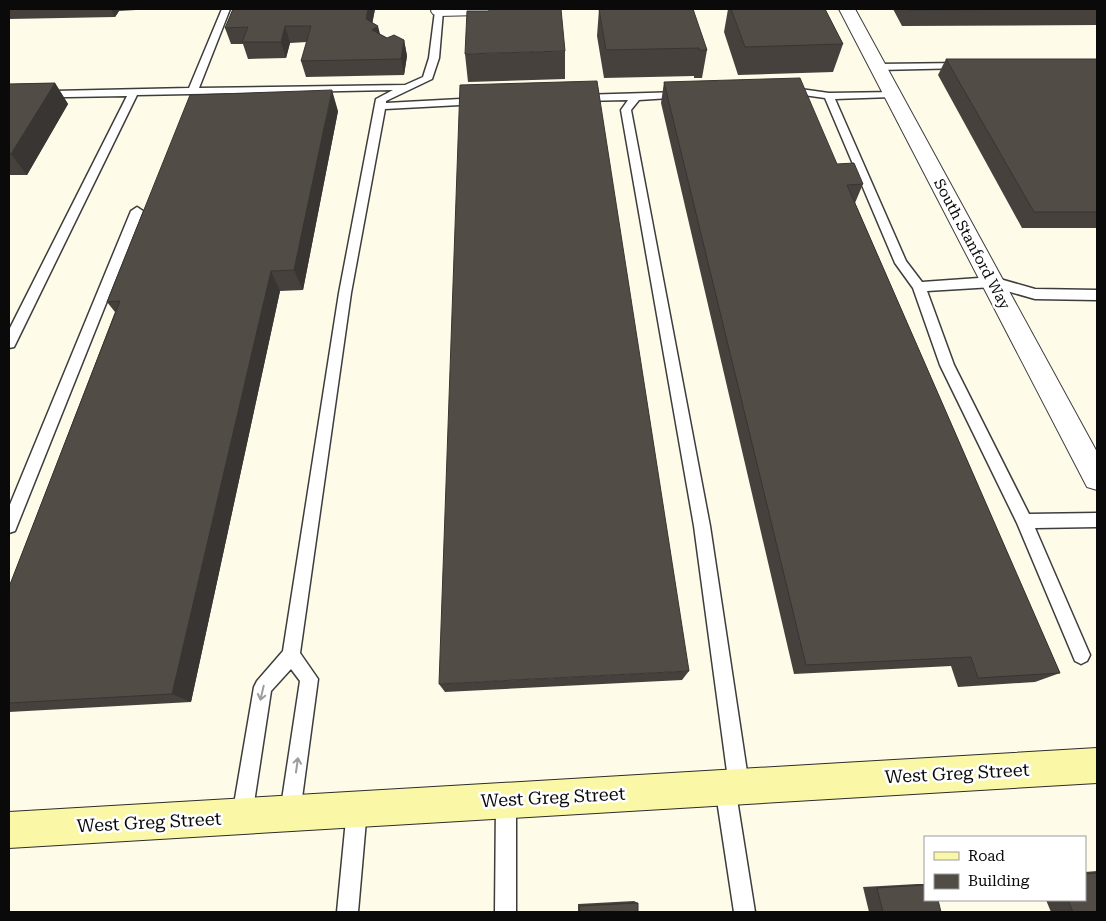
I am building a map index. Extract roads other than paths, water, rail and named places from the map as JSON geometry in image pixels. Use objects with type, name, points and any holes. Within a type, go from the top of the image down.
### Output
[{"type":"main road","name":"West Greg Street","points":[[9,830],[1097,765]]},
{"type":"street","points":[[439,11],[515,9]]},
{"type":"street","name":"South Stanford Way","points":[[847,9],[1097,478]]},
{"type":"lane","points":[[193,91],[226,9]]},
{"type":"lane","points":[[242,816],[262,687],[291,655],[345,293],[381,99],[427,79],[434,58],[439,11]]},
{"type":"lane","points":[[878,67],[978,66]]},
{"type":"lane","points":[[9,95],[410,86]]},
{"type":"lane","points":[[776,90],[829,96],[892,94]]},
{"type":"lane","points":[[9,343],[133,93]]},
{"type":"lane","points":[[569,98],[692,94]]},
{"type":"lane","points":[[829,96],[902,263],[919,287],[947,365],[1024,521],[1081,655]]},
{"type":"lane","points":[[636,97],[626,110],[702,526],[745,912]]},
{"type":"lane","points":[[380,106],[493,100]]},
{"type":"lane","points":[[9,526],[137,211]]},
{"type":"lane","points":[[919,287],[993,282],[1035,294],[1097,294]]},
{"type":"lane","points":[[1024,521],[1097,520]]},
{"type":"lane","points":[[290,813],[309,679],[291,655]]},
{"type":"lane","points":[[505,912],[506,800]]},
{"type":"lane","points":[[348,912],[357,809]]}]
